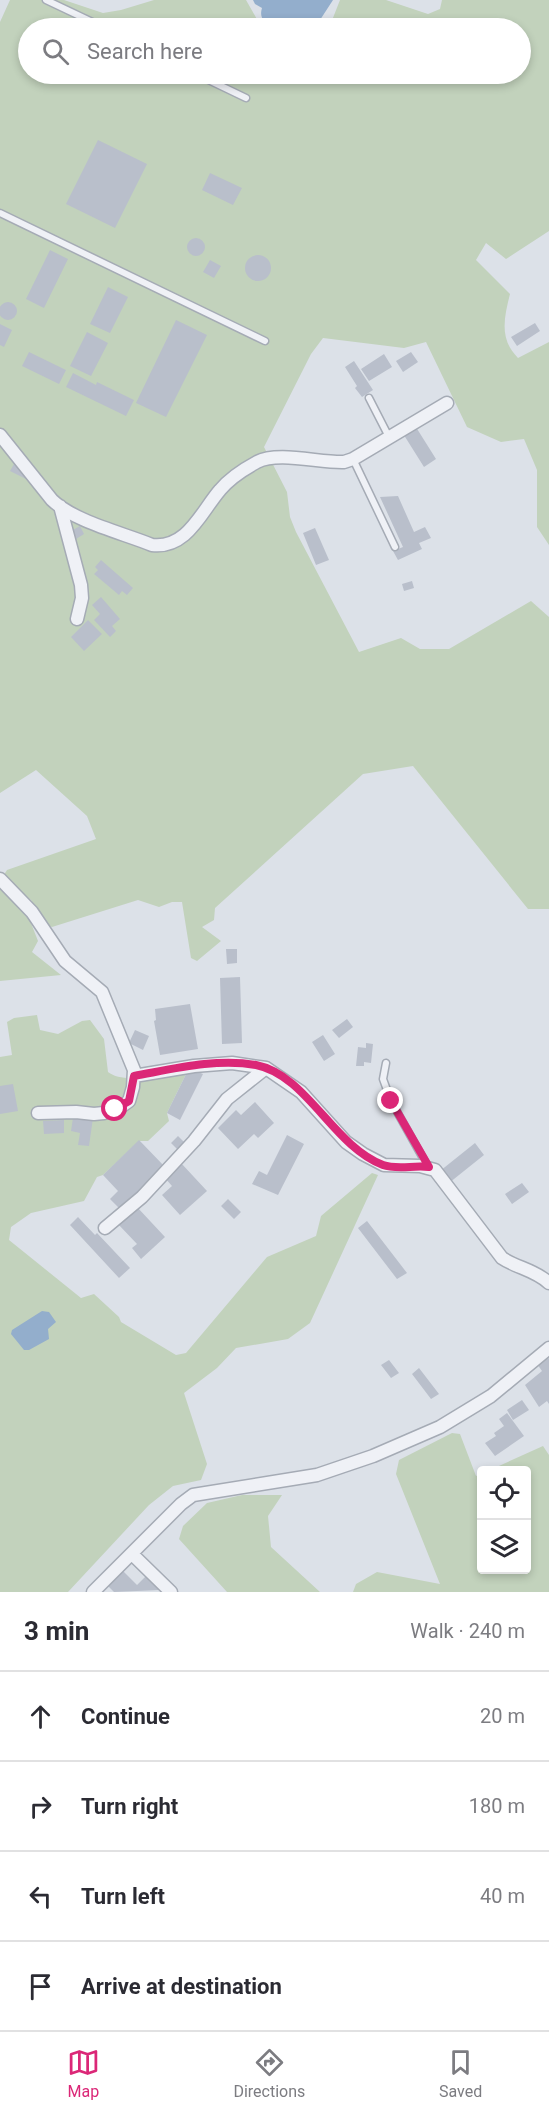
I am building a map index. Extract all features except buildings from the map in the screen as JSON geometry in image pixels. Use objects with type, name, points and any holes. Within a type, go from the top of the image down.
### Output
[{"type":"street","points":[[0,435],[52,500],[60,506],[87,520],[153,544],[170,544],[186,535],[222,488],[257,462],[268,458],[332,462],[353,459],[447,403]]},
{"type":"street","points":[[60,506],[81,585],[82,598],[78,619]]},
{"type":"street","points":[[0,879],[32,912],[65,961],[102,992],[134,1070],[129,1101],[104,1113],[38,1113]]},
{"type":"street","points":[[134,1076],[194,1066],[232,1063],[266,1068],[301,1092],[346,1142],[363,1154],[384,1165],[429,1167],[435,1170],[501,1258],[536,1272],[549,1283]]},
{"type":"street","points":[[105,1228],[142,1197],[194,1141],[227,1099],[266,1068]]},
{"type":"street","points":[[93,1592],[181,1504],[193,1495],[317,1475],[373,1456],[449,1422],[491,1396],[549,1348]]},
{"type":"street","points":[[132,1554],[171,1592]]},
{"type":"lane","points":[[46,0],[84,18]]},
{"type":"lane","points":[[217,84],[246,98]]},
{"type":"lane","points":[[0,213],[265,341]]},
{"type":"lane","points":[[369,398],[389,437]]},
{"type":"lane","points":[[353,459],[395,547]]},
{"type":"lane","points":[[386,1063],[383,1079],[391,1101],[429,1167]]},
{"type":"green space","points":[[10,0],[64,0],[103,13],[154,0],[246,0],[256,18],[18,18],[18,84],[531,84],[531,18],[333,18],[340,0],[386,0],[428,14],[440,9],[442,0],[549,0],[549,231],[506,259],[486,243],[476,260],[510,294],[505,320],[506,336],[512,351],[518,358],[549,342],[549,545],[537,527],[537,470],[524,439],[501,442],[467,427],[426,342],[404,348],[323,338],[311,354],[264,447],[287,492],[290,517],[296,532],[359,652],[401,638],[420,649],[449,649],[531,601],[549,617],[549,909],[528,909],[413,766],[363,774],[215,908],[214,920],[202,927],[221,941],[197,961],[191,958],[182,902],[172,902],[159,907],[138,900],[52,927],[44,924],[31,900],[2,878],[7,870],[96,839],[87,816],[36,770],[0,793],[0,22]]},
{"type":"green space","points":[[0,889],[29,918],[38,941],[32,952],[61,975],[0,981]]},
{"type":"green space","points":[[37,1015],[40,1030],[58,1034],[82,1021],[90,1020],[104,1039],[108,1072],[116,1076],[147,1077],[189,1068],[167,1113],[169,1121],[148,1141],[139,1141],[103,1175],[97,1177],[84,1201],[31,1213],[11,1227],[9,1240],[81,1298],[94,1294],[119,1317],[121,1322],[176,1355],[186,1353],[267,1257],[316,1236],[321,1216],[372,1173],[378,1175],[310,1323],[288,1339],[236,1348],[217,1368],[184,1393],[207,1464],[201,1480],[173,1486],[149,1505],[68,1592],[0,1592],[0,1057],[12,1055],[7,1022],[14,1018]]},
{"type":"green space","points":[[452,1433],[460,1434],[477,1476],[477,1574],[531,1574],[531,1466],[499,1466],[543,1446],[549,1455],[549,1592],[353,1592],[356,1584],[377,1572],[440,1584],[396,1474],[399,1460]]},
{"type":"green space","points":[[242,1495],[282,1495],[268,1516],[271,1547],[320,1592],[227,1592],[179,1539],[183,1526],[207,1503]]},
{"type":"water","points":[[253,0],[333,0],[321,18],[262,18],[262,8]]},
{"type":"water","points":[[42,1311],[49,1312],[56,1322],[48,1329],[49,1339],[29,1350],[24,1350],[11,1334],[12,1330]]},
{"type":"route","points":[[115,1109],[129,1101],[134,1076],[194,1066],[232,1063],[256,1065],[266,1068],[301,1092],[346,1142],[363,1154],[384,1165],[429,1167],[391,1101]]}]
